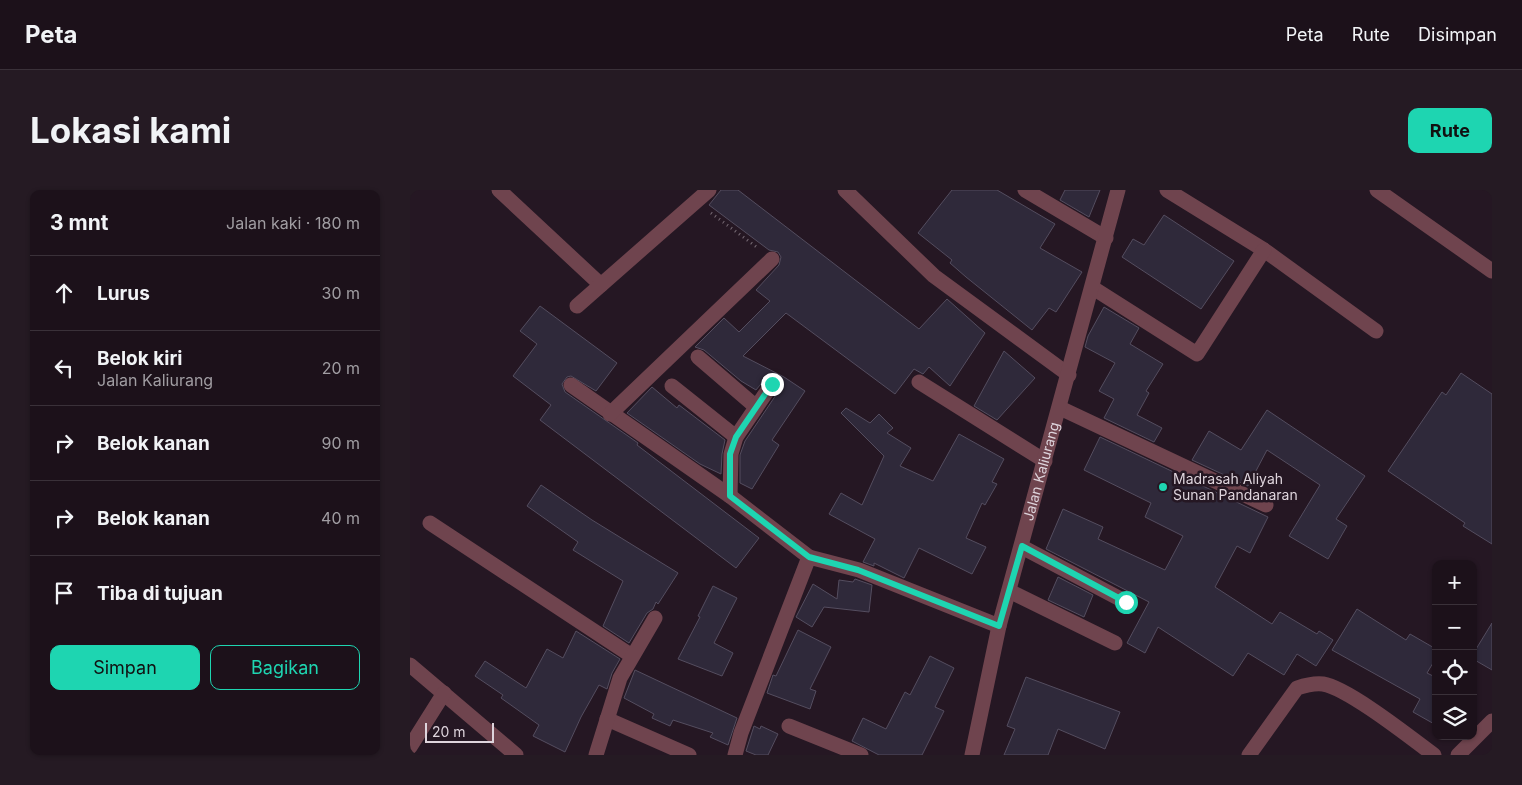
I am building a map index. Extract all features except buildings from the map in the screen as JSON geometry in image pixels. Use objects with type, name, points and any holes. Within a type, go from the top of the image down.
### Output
[{"type":"street","points":[[499,190],[601,285]]},
{"type":"street","points":[[577,306],[709,190]]},
{"type":"street","points":[[845,190],[934,276],[1069,375]]},
{"type":"street","points":[[1025,190],[1106,238]]},
{"type":"street","name":"Jalan Kaliurang","points":[[972,755],[999,626],[1093,288],[1118,190]]},
{"type":"street","points":[[1167,190],[1264,250],[1376,331]]},
{"type":"street","points":[[1376,190],[1492,271]]},
{"type":"street","points":[[1093,288],[1198,354],[1264,250]]},
{"type":"street","points":[[610,414],[772,259]]},
{"type":"street","points":[[698,357],[755,406]]},
{"type":"street","points":[[919,382],[1045,461]]},
{"type":"street","points":[[730,496],[730,454],[736,437],[755,406],[772,384]]},
{"type":"street","points":[[571,385],[730,496],[809,557],[858,570],[999,626]]},
{"type":"street","points":[[672,386],[736,437]]},
{"type":"street","points":[[1060,408],[1266,505]]},
{"type":"street","points":[[430,523],[632,656]]},
{"type":"street","points":[[1022,546],[1126,602]]},
{"type":"street","points":[[735,755],[741,733],[809,557]]},
{"type":"street","points":[[1009,591],[1115,643]]},
{"type":"street","points":[[596,755],[620,678],[655,618]]},
{"type":"street","points":[[410,665],[516,755]]},
{"type":"street","points":[[1249,755],[1297,688],[1308,684],[1325,684],[1348,694],[1434,755]]},
{"type":"street","points":[[410,747],[444,693]]},
{"type":"street","points":[[607,719],[689,755]]},
{"type":"street","points":[[1458,755],[1492,721]]},
{"type":"street","points":[[788,726],[861,755]]},
{"type":"path","points":[[697,202],[772,259]]},
{"type":"place","name":"Madrasah Aliyah Sunan Pandanaran","points":[[1163,487]]},
{"type":"route","points":[[772,384],[755,406],[736,437],[730,454],[730,496],[809,557],[858,570],[999,626],[1022,546],[1126,602]]}]
